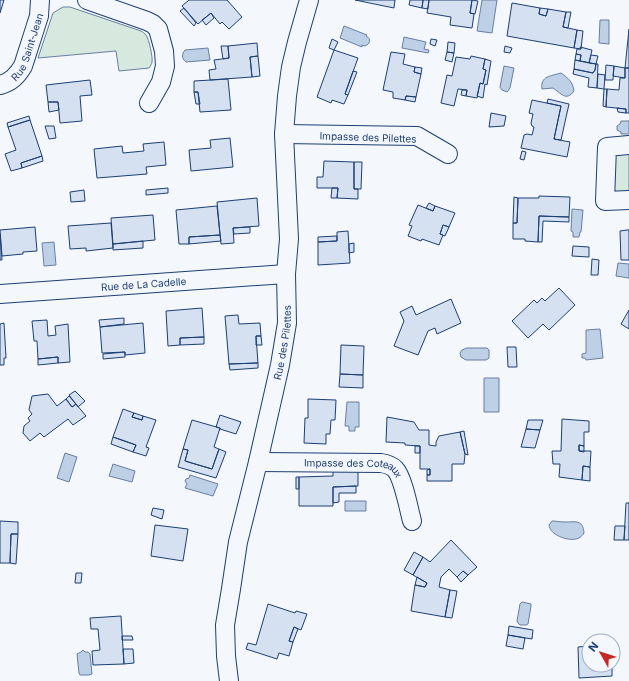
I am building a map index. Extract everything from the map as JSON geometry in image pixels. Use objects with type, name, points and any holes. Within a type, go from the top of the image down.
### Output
[{"type":"street","name":"Rue Saint-Jean","points":[[0,85],[9,82],[14,78],[23,66],[39,16],[40,0]]},
{"type":"street","points":[[86,0],[147,21],[158,29],[164,51],[165,66],[161,82],[149,103]]},
{"type":"street","name":"Rue des Pilettes","points":[[229,681],[226,656],[225,625],[238,542],[280,365],[286,322],[286,274],[289,239],[284,134],[291,67],[309,0]]},
{"type":"street","name":"Impasse des Pilettes","points":[[284,134],[417,136],[448,154]]},
{"type":"street","points":[[629,145],[607,147],[605,201],[629,200]]},
{"type":"street","name":"Rue de La Cadelle","points":[[0,294],[286,274]]},
{"type":"street","name":"Impasse des Coteaux","points":[[258,462],[389,464],[396,469],[400,476],[412,521]]},
{"type":"shaded area","points":[[63,7],[70,7],[141,31],[147,37],[151,53],[152,63],[149,68],[119,71],[116,51],[38,58],[53,13]]},
{"type":"shaded area","points":[[629,150],[629,197],[614,194],[613,155]]},
{"type":"water","points":[[482,0],[497,0],[492,33],[477,31]]},
{"type":"water","points":[[600,20],[609,20],[609,44],[599,43]]},
{"type":"water","points":[[344,26],[367,35],[366,36],[370,40],[369,43],[365,46],[362,45],[362,47],[340,38]]},
{"type":"water","points":[[404,37],[426,42],[424,49],[429,50],[428,53],[402,48]]},
{"type":"water","points":[[208,48],[210,60],[186,62],[183,58],[185,50]]},
{"type":"water","points":[[504,66],[514,68],[510,88],[507,92],[502,90],[500,87]]},
{"type":"water","points":[[561,73],[573,85],[574,91],[571,94],[564,96],[553,88],[542,89],[544,79]]},
{"type":"water","points":[[621,121],[629,121],[629,134],[621,134],[621,132],[617,130],[617,126]]},
{"type":"water","points":[[572,209],[583,210],[581,232],[579,237],[573,237],[573,232],[571,231]]},
{"type":"water","points":[[54,242],[56,265],[44,266],[42,243]]},
{"type":"water","points":[[618,263],[629,264],[629,278],[616,276]]},
{"type":"water","points":[[600,329],[603,358],[586,360],[585,358],[582,358],[582,354],[586,353],[586,330]]},
{"type":"water","points":[[467,348],[487,348],[489,350],[489,358],[486,360],[466,360],[461,357],[460,353],[462,350]]},
{"type":"water","points":[[484,378],[499,378],[499,412],[484,412]]},
{"type":"water","points":[[347,402],[359,402],[359,427],[355,427],[355,431],[349,431],[349,426],[345,426]]},
{"type":"water","points":[[65,453],[77,457],[69,482],[57,478]]},
{"type":"water","points":[[113,464],[135,471],[132,482],[109,476]]},
{"type":"water","points":[[190,475],[218,484],[213,496],[185,488],[187,484],[185,481]]},
{"type":"water","points":[[345,501],[366,501],[366,511],[345,511]]},
{"type":"water","points":[[552,521],[578,522],[582,525],[584,533],[581,537],[576,539],[564,538],[552,532],[549,525]]},
{"type":"water","points":[[522,602],[531,604],[528,624],[526,625],[520,625],[517,621],[520,604]]},
{"type":"water","points":[[83,650],[90,654],[92,674],[89,675],[80,675],[79,673],[77,654]]},
{"type":"building","points":[[0,0],[4,0],[0,13]]},
{"type":"building","points":[[189,0],[227,0],[242,17],[229,29],[222,22],[220,24],[211,13],[198,24],[182,6]]},
{"type":"building","points":[[355,0],[395,0],[394,8]]},
{"type":"building","points":[[410,0],[423,0],[422,8],[409,5]]},
{"type":"building","points":[[423,0],[429,0],[428,9],[422,8]]},
{"type":"building","points":[[429,0],[472,0],[470,13],[474,14],[472,28],[450,25],[451,17],[427,13]]},
{"type":"building","points":[[472,0],[478,1],[475,14],[470,13]]},
{"type":"building","points":[[512,3],[540,8],[539,14],[546,16],[548,9],[566,12],[563,27],[577,30],[574,48],[507,36]]},
{"type":"building","points":[[184,8],[196,23],[194,26],[180,11]]},
{"type":"building","points":[[540,8],[548,9],[546,16],[539,14]]},
{"type":"building","points":[[566,12],[571,12],[568,28],[563,27]]},
{"type":"building","points":[[211,13],[214,18],[206,25],[202,20]]},
{"type":"building","points":[[629,29],[629,68],[625,68]]},
{"type":"building","points":[[577,30],[583,31],[581,49],[574,48]]},
{"type":"building","points":[[332,39],[338,42],[334,50],[329,48]]},
{"type":"building","points":[[431,39],[437,40],[435,46],[430,44]]},
{"type":"building","points":[[448,42],[455,43],[454,53],[447,52]]},
{"type":"building","points":[[257,43],[258,56],[250,57],[252,77],[210,80],[209,70],[216,69],[214,60],[229,58],[228,46]]},
{"type":"building","points":[[221,46],[228,46],[229,58],[223,59]]},
{"type":"building","points":[[505,46],[512,48],[510,53],[504,52]]},
{"type":"building","points":[[580,47],[592,50],[589,63],[580,61],[581,55],[576,54],[577,49],[581,49]]},
{"type":"building","points":[[334,50],[358,58],[345,94],[348,95],[344,104],[332,100],[331,103],[317,97]]},
{"type":"building","points":[[391,52],[405,54],[403,64],[415,67],[414,72],[421,74],[416,97],[406,96],[405,100],[393,98],[393,92],[383,90]]},
{"type":"building","points":[[447,52],[454,53],[452,62],[445,60]]},
{"type":"building","points":[[576,54],[581,55],[580,61],[575,60]]},
{"type":"building","points":[[591,55],[598,56],[596,64],[589,63]]},
{"type":"building","points":[[258,56],[260,76],[252,77],[250,57]]},
{"type":"building","points":[[471,56],[485,59],[483,69],[486,70],[483,84],[480,83],[477,98],[466,96],[467,90],[458,89],[454,106],[441,103],[447,75],[452,76],[456,57],[470,59]]},
{"type":"building","points":[[485,59],[491,61],[483,98],[477,96],[480,83],[483,84],[486,70],[483,69]]},
{"type":"building","points":[[575,60],[596,64],[595,70],[593,73],[574,69]]},
{"type":"building","points":[[596,64],[598,64],[597,88],[588,87],[589,78],[573,74],[574,69],[593,73]]},
{"type":"building","points":[[606,65],[614,66],[613,80],[605,80]]},
{"type":"building","points":[[614,66],[625,68],[625,78],[613,76]]},
{"type":"building","points":[[415,67],[422,68],[421,74],[414,72]]},
{"type":"building","points":[[625,68],[629,68],[629,113],[626,113],[626,109],[606,107],[607,89],[619,90],[620,78],[625,78]]},
{"type":"building","points":[[353,71],[357,72],[348,95],[345,94]]},
{"type":"building","points":[[598,74],[605,75],[604,89],[597,88]]},
{"type":"building","points":[[228,79],[231,110],[200,112],[198,92],[194,92],[194,81]]},
{"type":"building","points":[[90,80],[92,95],[80,96],[82,121],[60,123],[58,102],[48,102],[46,85]]},
{"type":"building","points":[[604,89],[607,89],[606,107],[603,106]]},
{"type":"building","points":[[462,90],[467,90],[466,96],[461,95]]},
{"type":"building","points":[[194,92],[198,92],[200,104],[196,104]]},
{"type":"building","points":[[406,96],[416,97],[415,102],[405,100]]},
{"type":"building","points":[[548,99],[569,104],[561,140],[554,139],[561,106],[547,103]]},
{"type":"building","points":[[532,100],[561,106],[554,139],[570,142],[567,157],[521,148],[524,135],[532,135],[534,127],[531,123],[533,114],[529,113]]},
{"type":"building","points":[[48,102],[58,102],[59,110],[49,112]]},
{"type":"building","points":[[617,108],[626,109],[626,113],[618,112]]},
{"type":"building","points":[[491,113],[506,116],[504,126],[489,127]]},
{"type":"building","points":[[29,116],[30,120],[8,127],[7,123]]},
{"type":"building","points":[[30,120],[42,156],[21,163],[22,168],[11,171],[5,154],[16,150],[8,127]]},
{"type":"building","points":[[45,126],[54,126],[56,138],[49,139]]},
{"type":"building","points":[[230,138],[233,167],[191,171],[189,150],[211,148],[210,140]]},
{"type":"building","points":[[164,142],[166,165],[146,167],[147,174],[97,178],[94,149],[122,146],[123,153],[144,151],[143,144]]},
{"type":"building","points":[[522,151],[526,152],[524,160],[520,159]]},
{"type":"building","points":[[42,156],[43,161],[22,168],[21,163]]},
{"type":"building","points":[[324,161],[354,162],[354,189],[358,189],[358,199],[337,198],[338,188],[317,188],[317,177],[323,177]]},
{"type":"building","points":[[354,162],[362,162],[361,189],[354,189]]},
{"type":"building","points":[[168,188],[168,193],[146,195],[146,190]]},
{"type":"building","points":[[332,188],[338,188],[337,198],[331,198]]},
{"type":"building","points":[[84,190],[85,201],[71,202],[70,192]]},
{"type":"building","points":[[539,196],[570,197],[569,217],[539,216],[538,242],[525,241],[525,239],[513,239],[513,223],[517,223],[518,198],[539,198]]},
{"type":"building","points":[[514,197],[518,198],[517,223],[513,223]]},
{"type":"building","points":[[257,198],[259,226],[233,228],[234,243],[221,244],[217,202]]},
{"type":"building","points":[[429,203],[435,206],[433,211],[426,208]]},
{"type":"building","points":[[418,205],[433,211],[435,206],[455,213],[449,227],[443,225],[440,234],[443,235],[439,245],[408,236],[412,226],[409,225]]},
{"type":"building","points":[[217,206],[220,235],[189,237],[189,244],[179,244],[176,210]]},
{"type":"building","points":[[153,215],[155,240],[113,244],[111,218]]},
{"type":"building","points":[[539,216],[569,217],[569,222],[543,221],[542,242],[538,242]]},
{"type":"building","points":[[111,223],[113,248],[86,251],[86,248],[70,249],[68,226]]},
{"type":"building","points":[[443,225],[449,227],[445,236],[440,234]]},
{"type":"building","points":[[35,227],[37,251],[2,256],[0,230]]},
{"type":"building","points":[[250,227],[250,233],[234,234],[233,228]]},
{"type":"building","points":[[629,230],[629,260],[621,260],[620,231]]},
{"type":"building","points":[[348,231],[350,263],[318,265],[318,242],[337,241],[337,232]]},
{"type":"building","points":[[0,234],[2,260],[0,260]]},
{"type":"building","points":[[220,235],[221,241],[189,244],[189,237]]},
{"type":"building","points":[[337,236],[337,241],[318,242],[318,237]]},
{"type":"building","points":[[143,241],[143,248],[113,250],[113,244]]},
{"type":"building","points":[[354,243],[354,252],[349,253],[349,244]]},
{"type":"building","points":[[573,246],[589,247],[589,257],[572,256]]},
{"type":"building","points":[[592,259],[599,260],[598,275],[591,275]]},
{"type":"building","points":[[559,288],[575,305],[549,330],[543,324],[528,338],[512,321],[534,300],[537,303],[542,298],[545,301]]},
{"type":"building","points":[[451,299],[461,323],[437,334],[435,328],[428,331],[418,355],[394,346],[404,321],[400,312],[412,306],[416,315]]},
{"type":"building","points":[[202,308],[204,337],[180,338],[180,345],[168,346],[166,311]]},
{"type":"building","points":[[629,310],[629,329],[621,324]]},
{"type":"building","points":[[238,315],[239,324],[260,323],[261,336],[256,336],[258,363],[229,364],[225,316]]},
{"type":"building","points":[[124,318],[124,324],[100,327],[99,320]]},
{"type":"building","points":[[47,320],[48,336],[56,335],[55,326],[68,324],[70,362],[58,363],[58,357],[38,359],[37,341],[34,341],[32,321]]},
{"type":"building","points":[[4,323],[6,358],[4,358],[4,365],[0,365],[0,324]]},
{"type":"building","points":[[143,323],[145,353],[125,355],[125,352],[102,353],[100,327]]},
{"type":"building","points":[[256,336],[261,336],[262,345],[256,345]]},
{"type":"building","points":[[204,337],[204,344],[180,345],[180,338]]},
{"type":"building","points":[[341,345],[364,346],[363,375],[340,374]]},
{"type":"building","points":[[507,347],[516,347],[517,367],[508,367]]},
{"type":"building","points":[[125,352],[125,357],[103,359],[103,354]]},
{"type":"building","points":[[58,357],[58,363],[38,365],[38,359]]},
{"type":"building","points":[[258,363],[258,368],[230,370],[229,364]]},
{"type":"building","points":[[340,374],[363,375],[363,388],[339,387]]},
{"type":"building","points":[[75,391],[85,401],[78,407],[69,395]]},
{"type":"building","points":[[48,394],[57,406],[66,399],[72,407],[76,404],[86,416],[73,425],[68,419],[44,437],[40,433],[30,441],[23,433],[24,426],[30,421],[28,418],[32,414],[29,410],[32,396]]},
{"type":"building","points":[[69,396],[76,404],[72,407],[66,399]]},
{"type":"building","points":[[308,399],[336,400],[335,420],[331,420],[330,434],[326,434],[326,444],[304,443],[305,418],[308,418]]},
{"type":"building","points":[[123,409],[134,413],[132,417],[142,420],[143,416],[156,420],[146,447],[149,448],[146,456],[133,452],[136,445],[113,437]]},
{"type":"building","points":[[134,413],[143,416],[142,420],[132,417]]},
{"type":"building","points":[[220,415],[241,422],[236,434],[216,427]]},
{"type":"building","points":[[387,417],[414,422],[419,430],[429,430],[429,445],[436,446],[439,436],[460,432],[465,454],[464,464],[452,464],[452,481],[427,481],[427,475],[430,475],[430,469],[420,469],[420,446],[405,445],[405,443],[386,442]]},
{"type":"building","points":[[562,419],[589,421],[589,432],[584,432],[584,446],[579,445],[579,451],[591,451],[590,467],[583,466],[582,480],[559,477],[560,464],[553,464],[552,451],[561,451]]},
{"type":"building","points":[[192,420],[220,428],[214,447],[219,449],[212,469],[185,461],[188,450],[183,449]]},
{"type":"building","points":[[528,420],[543,420],[540,430],[526,429]]},
{"type":"building","points":[[526,429],[540,430],[535,448],[521,447]]},
{"type":"building","points":[[464,431],[468,455],[465,454],[460,432]]},
{"type":"building","points":[[113,437],[136,445],[133,452],[111,444]]},
{"type":"building","points":[[579,445],[584,446],[584,452],[579,451]]},
{"type":"building","points":[[415,446],[420,446],[420,453],[415,453]]},
{"type":"building","points":[[183,449],[188,450],[185,461],[212,469],[219,449],[226,452],[216,478],[178,467]]},
{"type":"building","points":[[583,466],[590,467],[590,481],[582,480]]},
{"type":"building","points":[[430,469],[430,475],[427,475],[427,470]]},
{"type":"building","points":[[358,470],[358,486],[333,487],[333,506],[299,506],[299,477],[333,476],[333,471]]},
{"type":"building","points":[[296,477],[299,477],[299,489],[296,489]]},
{"type":"building","points":[[356,486],[356,493],[339,493],[339,502],[333,503],[333,487]]},
{"type":"building","points":[[626,503],[629,503],[629,540],[624,540]]},
{"type":"building","points":[[153,508],[164,510],[162,519],[151,515]]},
{"type":"building","points":[[0,521],[18,522],[18,534],[11,534],[10,563],[0,563]]},
{"type":"building","points":[[155,525],[188,529],[183,561],[151,556]]},
{"type":"building","points":[[615,526],[625,526],[624,540],[614,540]]},
{"type":"building","points":[[11,534],[18,534],[16,564],[10,563]]},
{"type":"building","points":[[451,540],[477,567],[468,575],[463,571],[457,577],[449,569],[441,577],[439,587],[450,590],[445,617],[411,611],[415,585],[425,587],[427,583],[413,575],[423,557],[430,562]]},
{"type":"building","points":[[414,552],[423,557],[413,575],[404,570]]},
{"type":"building","points":[[463,571],[468,575],[461,582],[457,577]]},
{"type":"building","points":[[76,573],[82,573],[81,583],[75,583]]},
{"type":"building","points":[[417,577],[427,583],[425,587],[415,585]]},
{"type":"building","points":[[450,590],[457,591],[452,618],[445,617]]},
{"type":"building","points":[[268,604],[295,613],[296,611],[307,614],[301,630],[294,627],[289,641],[293,642],[289,656],[279,653],[277,659],[246,649],[248,643],[256,645]]},
{"type":"building","points":[[121,616],[124,664],[93,665],[92,651],[100,650],[98,629],[91,629],[90,618]]},
{"type":"building","points":[[509,626],[533,630],[532,639],[508,635]]},
{"type":"building","points":[[294,627],[298,629],[293,642],[289,641]]},
{"type":"building","points":[[508,635],[525,638],[523,649],[506,646]]},
{"type":"building","points":[[122,636],[132,636],[133,640],[122,640]]},
{"type":"building","points":[[578,647],[581,647],[581,673],[612,673],[612,676],[579,678]]},
{"type":"building","points":[[123,649],[133,649],[134,663],[124,664]]}]
